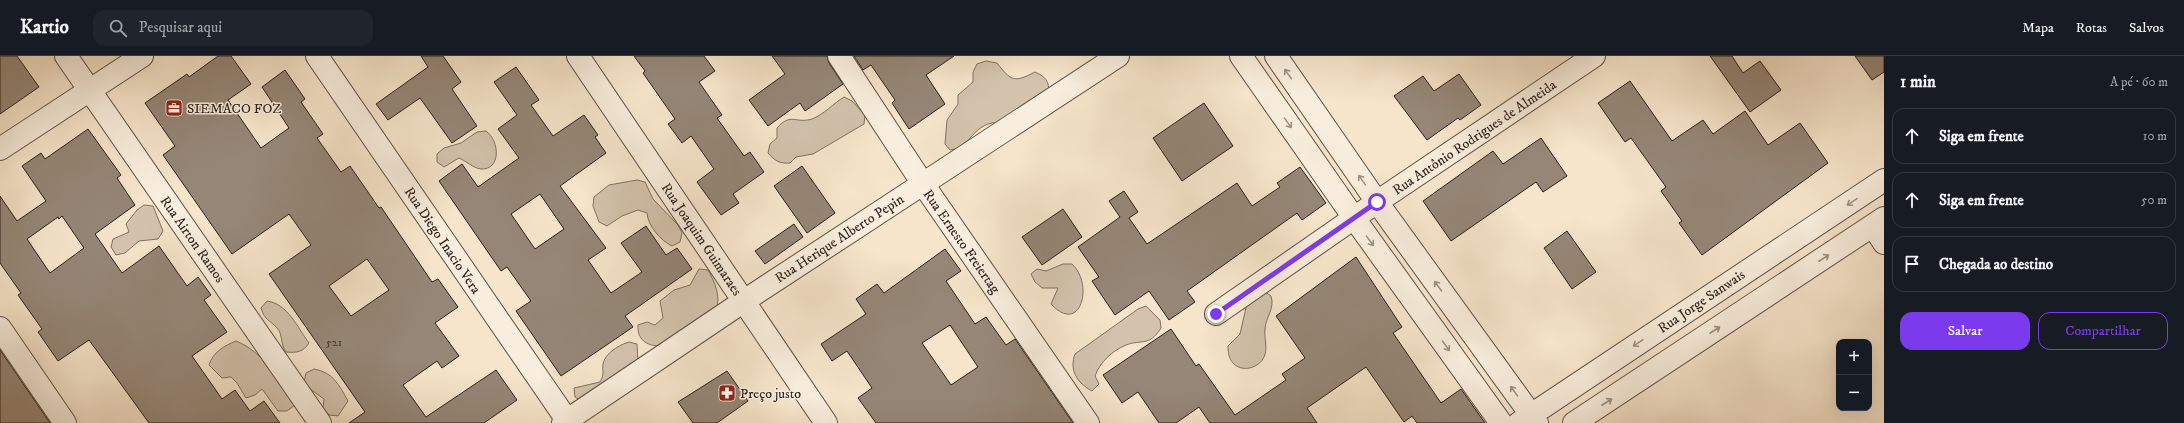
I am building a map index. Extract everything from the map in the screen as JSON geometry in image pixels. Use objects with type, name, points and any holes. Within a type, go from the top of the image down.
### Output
[{"type":"street","name":"Rua Airton Ramos","points":[[66,56],[320,423]]},
{"type":"street","points":[[0,149],[91,91],[142,56]]},
{"type":"street","name":"Rua Diego Inacio Vera","points":[[317,56],[566,422]]},
{"type":"street","name":"Rua Joaquim Guimaraes","points":[[578,56],[826,423]]},
{"type":"street","name":"Rua Ernesto Freiertag","points":[[839,56],[923,184],[1088,423]]},
{"type":"street","name":"Rua Herique Alberto Pepin","points":[[566,422],[744,301],[1118,56]]},
{"type":"street","points":[[1241,56],[1354,218],[1501,423]]},
{"type":"street","points":[[1276,56],[1529,420]]},
{"type":"street","name":"Rua Antônio Rodrigues de Almeida","points":[[1216,314],[1377,202],[1594,56]]},
{"type":"street","name":"Rua Jorge Sanwais","points":[[1529,420],[1884,180]]},
{"type":"street","points":[[1574,423],[1880,229]]},
{"type":"street","points":[[0,328],[65,423]]},
{"type":"shaded area","points":[[986,61],[997,63],[1006,74],[1017,79],[1035,72],[1039,74],[1046,80],[1049,93],[1015,117],[983,126],[963,145],[950,150],[945,144],[947,120],[958,104],[958,95],[973,82],[973,72],[977,64]]},
{"type":"shaded area","points":[[844,97],[852,101],[865,115],[864,124],[813,154],[796,157],[790,163],[778,161],[768,153],[770,144],[777,138],[777,128],[782,123],[790,119],[812,119],[820,115]]},
{"type":"shaded area","points":[[486,131],[494,141],[496,148],[495,160],[488,168],[481,169],[472,166],[459,158],[444,167],[437,162],[437,154],[444,148],[461,143],[477,132]]},
{"type":"shaded area","points":[[637,180],[645,182],[653,199],[678,225],[682,233],[680,242],[672,246],[663,240],[652,228],[647,213],[638,210],[622,216],[607,226],[599,222],[593,206],[594,197],[609,185]]},
{"type":"shaded area","points":[[144,205],[153,206],[163,231],[158,239],[139,241],[125,253],[116,255],[111,247],[113,239],[129,232],[126,224],[137,210]]},
{"type":"shaded area","points":[[1063,264],[1072,264],[1079,273],[1082,283],[1083,294],[1081,304],[1077,311],[1070,314],[1061,312],[1051,304],[1058,288],[1042,288],[1035,282],[1031,274],[1037,269],[1046,271]]},
{"type":"shaded area","points":[[699,269],[708,270],[715,285],[718,301],[715,312],[660,346],[651,345],[643,341],[639,334],[638,325],[647,322],[655,325],[663,318],[660,301],[674,290],[690,285]]},
{"type":"shaded area","points":[[1264,291],[1271,296],[1272,301],[1265,329],[1265,354],[1262,361],[1258,364],[1250,368],[1241,368],[1232,361],[1229,355],[1228,346],[1240,334],[1248,299]]},
{"type":"shaded area","points":[[267,301],[281,307],[291,317],[309,343],[302,350],[297,352],[286,352],[279,330],[266,318],[261,308]]},
{"type":"shaded area","points":[[1146,306],[1160,320],[1161,328],[1157,334],[1149,340],[1132,343],[1116,350],[1103,362],[1097,371],[1095,376],[1099,384],[1092,391],[1087,388],[1078,380],[1074,371],[1073,360],[1075,354],[1138,309]]},
{"type":"shaded area","points":[[236,341],[255,352],[263,360],[277,377],[295,405],[287,411],[278,411],[262,389],[255,395],[246,398],[237,383],[231,377],[222,378],[209,365],[216,353],[227,345]]},
{"type":"shaded area","points":[[629,342],[637,344],[638,362],[583,402],[575,397],[574,388],[600,382],[603,375],[603,364],[606,356],[617,347]]},
{"type":"shaded area","points":[[314,369],[331,376],[348,401],[338,416],[329,415],[323,408],[324,399],[310,389],[304,382],[306,373]]},
{"type":"building","points":[[0,56],[17,56],[39,87],[0,114]]},
{"type":"building","points":[[218,56],[231,56],[251,84],[228,100],[261,148],[289,128],[262,87],[285,70],[305,99],[301,102],[323,134],[317,138],[341,172],[350,166],[379,208],[381,207],[432,282],[438,279],[458,307],[435,323],[459,356],[442,368],[437,361],[403,385],[426,417],[496,370],[517,400],[484,423],[349,423],[365,412],[269,274],[311,245],[289,214],[232,254],[163,155],[175,146],[145,103],[187,74],[189,77]],"holes":[[[367,259],[389,290],[351,316],[329,286]]]},
{"type":"building","points":[[421,56],[443,56],[461,82],[452,89],[477,126],[452,143],[420,98],[388,120],[376,104],[428,67]]},
{"type":"building","points":[[634,56],[704,56],[715,71],[699,82],[722,115],[717,118],[744,156],[750,152],[764,172],[733,194],[739,203],[721,215],[697,182],[714,169],[691,136],[682,143],[668,124],[675,119],[643,73],[645,71]]},
{"type":"building","points":[[772,56],[827,56],[829,63],[843,84],[805,111],[800,103],[768,126],[749,100],[785,74]]},
{"type":"building","points":[[854,56],[954,56],[926,75],[945,104],[909,129],[892,103],[895,100],[871,65],[863,70]]},
{"type":"building","points":[[1710,56],[1732,56],[1743,73],[1760,61],[1781,90],[1750,112]]},
{"type":"building","points":[[1855,56],[1884,56],[1884,72],[1872,80]]},
{"type":"building","points":[[516,67],[539,100],[531,105],[553,136],[584,115],[598,135],[595,137],[606,153],[560,186],[606,248],[588,260],[611,293],[642,272],[621,243],[646,226],[666,255],[677,248],[692,269],[625,316],[633,327],[561,376],[516,311],[531,301],[507,267],[501,271],[439,181],[462,164],[478,187],[519,158],[498,129],[517,115],[494,82]],"holes":[[[540,194],[564,229],[535,249],[511,214]]]},
{"type":"building","points":[[1459,74],[1481,105],[1460,120],[1458,118],[1427,140],[1394,96],[1423,76],[1434,91]]},
{"type":"building","points":[[1630,81],[1672,141],[1703,120],[1713,134],[1745,111],[1768,145],[1800,123],[1828,163],[1702,255],[1679,223],[1682,221],[1661,191],[1666,187],[1631,138],[1625,142],[1598,103]]},
{"type":"building","points":[[1204,103],[1233,146],[1182,181],[1153,138]]},
{"type":"building","points":[[88,129],[121,175],[117,178],[135,205],[95,234],[122,273],[159,246],[187,286],[198,277],[211,295],[204,300],[227,332],[192,356],[222,399],[235,390],[250,411],[264,401],[280,423],[149,423],[89,340],[58,361],[38,332],[42,329],[18,295],[21,293],[0,263],[0,196],[17,221],[46,201],[22,166],[41,153],[45,159]],"holes":[[[62,216],[84,248],[50,273],[27,239],[58,217],[59,219]]]},
{"type":"building","points":[[1541,138],[1567,176],[1543,192],[1536,182],[1451,241],[1423,201],[1493,151],[1503,164]]},
{"type":"building","points":[[802,166],[835,213],[807,233],[774,186]]},
{"type":"building","points":[[1300,167],[1326,203],[1302,220],[1297,213],[1187,291],[1195,302],[1169,320],[1149,291],[1115,315],[1092,281],[1099,277],[1078,247],[1120,217],[1109,201],[1124,191],[1138,212],[1129,218],[1147,244],[1237,183],[1252,206],[1280,187],[1277,183]]},
{"type":"building","points":[[1063,209],[1082,237],[1042,265],[1022,237]]},
{"type":"building","points":[[794,224],[803,237],[765,264],[755,251]]},
{"type":"building","points":[[1567,231],[1596,272],[1572,289],[1544,248]]},
{"type":"building","points":[[945,249],[961,271],[946,281],[975,324],[986,317],[1006,345],[1015,339],[1073,423],[876,423],[858,398],[872,388],[847,351],[832,361],[821,344],[866,314],[856,299],[877,284],[884,293]],"holes":[[[950,325],[978,367],[951,385],[922,343]]]},
{"type":"building","points":[[1356,257],[1402,327],[1393,333],[1441,403],[1461,389],[1485,423],[1417,423],[1412,416],[1404,422],[1366,367],[1307,408],[1317,423],[1210,423],[1199,407],[1176,423],[1159,423],[1138,392],[1122,403],[1103,375],[1171,329],[1196,366],[1199,364],[1235,415],[1286,380],[1282,374],[1305,358],[1276,316]]},
{"type":"building","points":[[0,350],[50,423],[0,423]]},
{"type":"building","points":[[727,371],[748,401],[717,423],[693,423],[678,402]]},
{"type":"place","name":"SIEMACO FOZ","points":[[174,108]]},
{"type":"place","name":"Preço justo","points":[[727,393]]},
{"type":"route","points":[[1216,314],[1377,202]]}]
